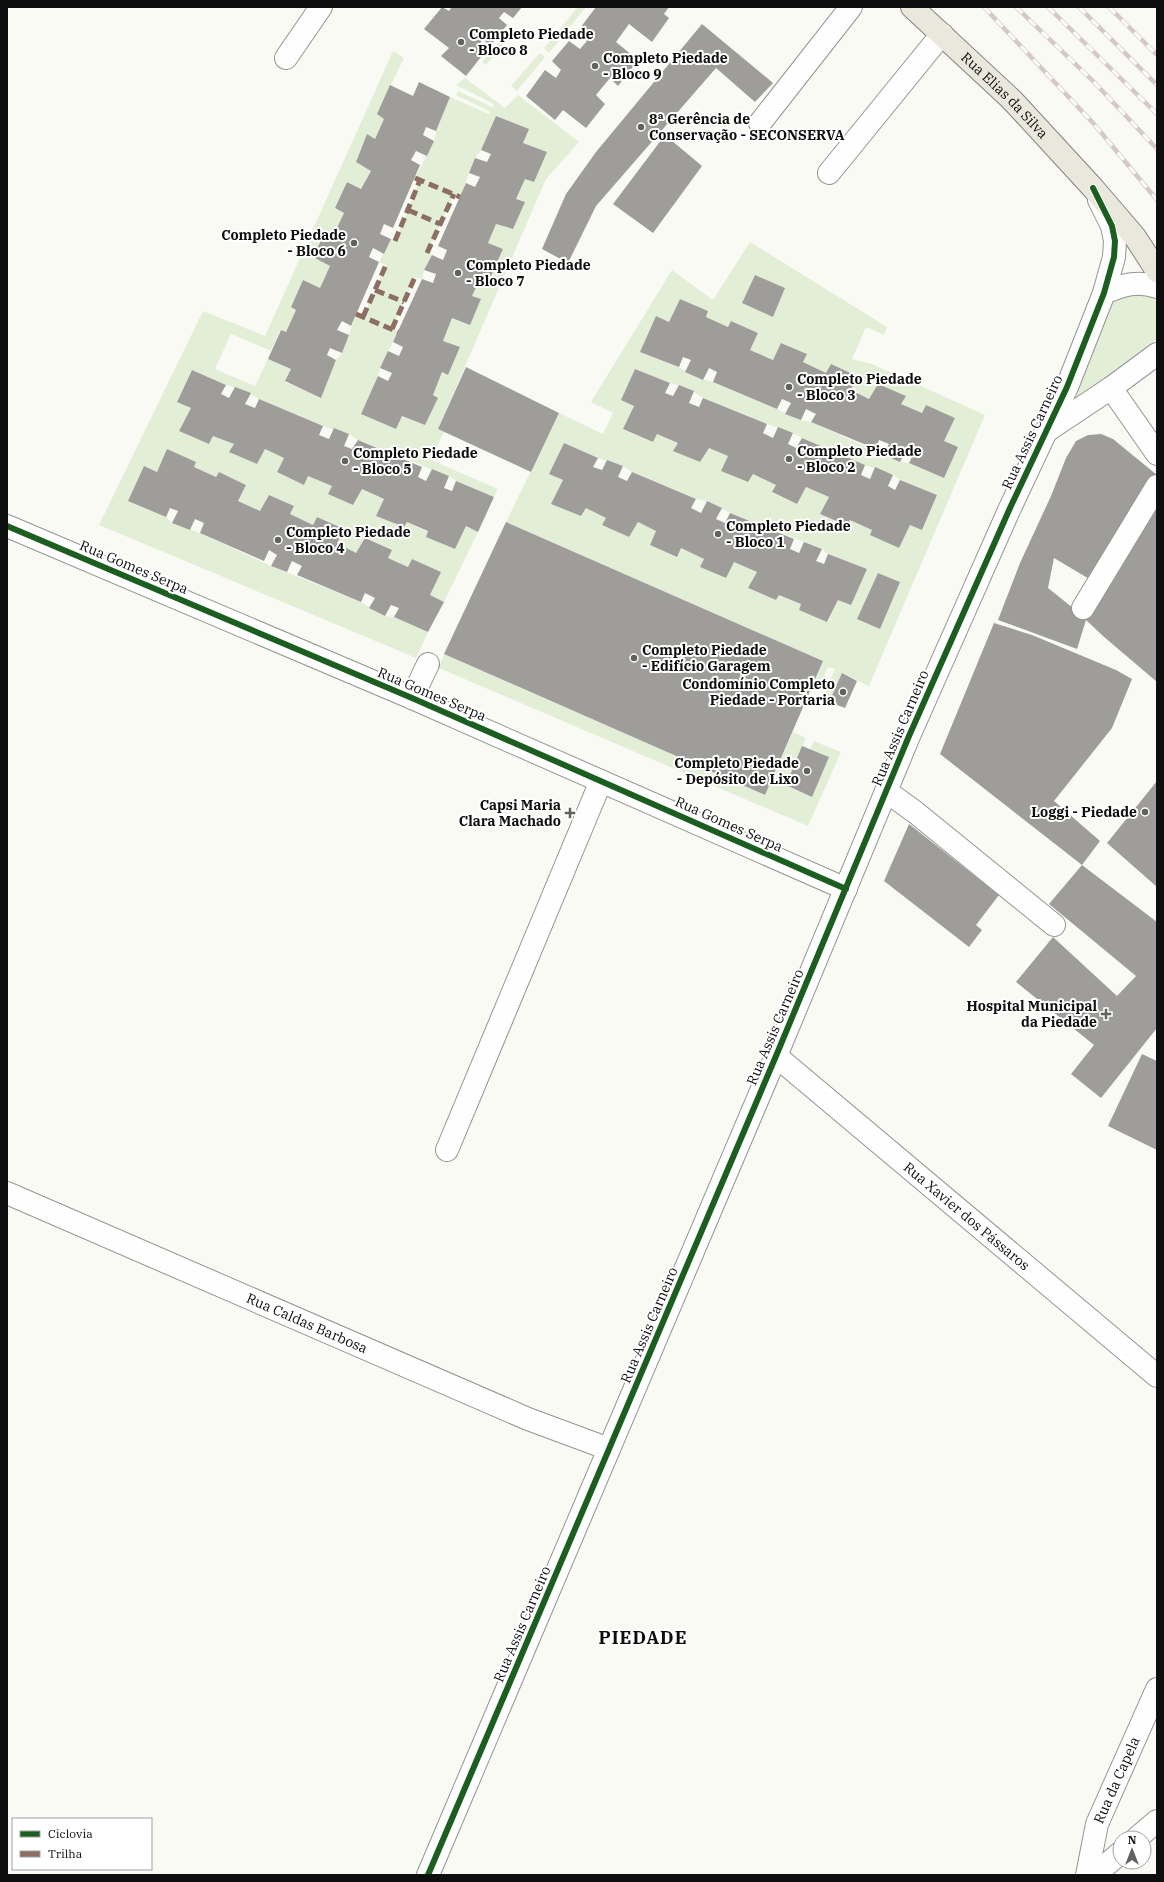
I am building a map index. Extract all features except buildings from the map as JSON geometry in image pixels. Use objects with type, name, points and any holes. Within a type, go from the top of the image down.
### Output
[{"type":"main road","name":"Rua Elias da Silva","points":[[912,7],[1012,100],[1093,188],[1135,237],[1157,271]]},
{"type":"street","points":[[286,58],[321,7]]},
{"type":"street","points":[[760,122],[851,7]]},
{"type":"street","points":[[828,173],[942,34]]},
{"type":"street","name":"Rua Assis Carneiro","points":[[428,1875],[776,1056],[886,792],[994,544],[1067,387],[1104,293],[1114,257],[1115,241],[1112,226],[1093,188]]},
{"type":"street","points":[[1104,293],[1123,285],[1140,283],[1157,288]]},
{"type":"street","name":"Rua Assis Carneiro","points":[[1045,432],[1111,388],[1157,354]]},
{"type":"street","points":[[1111,388],[1157,454]]},
{"type":"street","points":[[1083,608],[1157,486]]},
{"type":"street","name":"Rua Gomes Serpa","points":[[7,526],[412,698],[846,889]]},
{"type":"street","points":[[412,698],[428,664]]},
{"type":"street","points":[[447,1150],[601,781]]},
{"type":"street","points":[[886,792],[915,812],[1054,925]]},
{"type":"street","name":"Rua Xavier dos Pássaros","points":[[776,1056],[1157,1376]]},
{"type":"street","name":"Rua Caldas Barbosa","points":[[7,1193],[528,1419],[609,1449]]},
{"type":"street","name":"Rua da Capela","points":[[1088,1875],[1097,1824],[1157,1689]]},
{"type":"street","points":[[1146,1830],[1157,1821]]},
{"type":"street","points":[[1095,1875],[1112,1860]]},
{"type":"green space","points":[[578,7],[586,7],[549,53],[544,48]]},
{"type":"green space","points":[[511,27],[515,30],[486,65],[482,62]]},
{"type":"green space","points":[[393,51],[404,58],[377,114],[384,119],[375,139],[367,135],[356,161],[371,171],[361,189],[347,182],[335,208],[344,213],[333,236],[324,232],[313,257],[330,266],[320,288],[303,280],[291,307],[296,310],[286,332],[280,330],[271,351],[231,334],[215,369],[255,386],[268,359],[291,369],[285,382],[321,397],[336,360],[342,353],[356,314],[363,317],[386,265],[379,262],[391,239],[395,241],[420,180],[415,178],[434,141],[436,131],[450,97],[489,114],[491,112],[456,95],[458,91],[492,107],[494,104],[456,85],[465,78],[505,108],[518,95],[579,142],[546,179],[438,429],[444,432],[431,460],[498,489],[494,497],[456,481],[449,476],[358,440],[349,434],[323,426],[259,399],[243,390],[226,385],[192,370],[177,401],[191,408],[179,431],[209,444],[213,436],[234,444],[230,452],[257,464],[265,449],[284,458],[277,472],[304,485],[308,476],[332,486],[328,494],[353,505],[362,489],[384,499],[376,516],[403,527],[407,522],[428,532],[427,537],[455,549],[466,526],[478,532],[444,602],[430,595],[441,572],[412,559],[408,567],[388,558],[391,550],[365,538],[356,553],[337,543],[344,529],[317,517],[313,525],[290,514],[294,506],[269,495],[260,511],[238,501],[246,485],[219,472],[216,477],[194,467],[196,462],[168,450],[157,472],[144,466],[128,501],[166,517],[172,523],[200,533],[271,566],[361,602],[385,616],[394,617],[428,632],[416,658],[99,525],[203,311],[265,336]],"holes":[[[496,116],[528,129],[523,143],[547,152],[525,179],[516,199],[524,202],[513,229],[496,224],[488,243],[503,249],[492,276],[483,273],[472,296],[481,300],[470,324],[452,318],[443,341],[460,348],[448,375],[442,372],[433,395],[438,398],[425,425],[402,416],[396,429],[361,414],[378,376],[380,368],[398,332],[392,329],[415,277],[422,279],[424,270],[432,255],[427,253],[454,194],[460,197],[475,158],[481,150]]]},
{"type":"green space","points":[[540,53],[545,57],[517,91],[511,86]]},
{"type":"green space","points":[[750,242],[887,327],[884,335],[866,327],[852,359],[872,364],[985,415],[869,686],[842,673],[829,702],[822,699],[835,669],[828,667],[818,688],[813,685],[823,661],[506,522],[559,413],[603,434],[613,413],[591,402],[672,270],[713,300]],"holes":[[[755,275],[785,288],[773,317],[742,303]],[[680,299],[708,311],[706,317],[728,327],[732,321],[758,333],[750,350],[773,360],[782,343],[807,354],[803,362],[826,373],[831,364],[857,376],[851,390],[869,399],[905,396],[901,404],[922,413],[926,405],[955,418],[944,441],[958,447],[944,478],[909,463],[900,462],[811,422],[801,420],[713,382],[695,376],[670,362],[641,352],[656,316],[669,322]],[[635,369],[687,388],[703,398],[793,433],[937,495],[922,530],[910,525],[899,548],[871,535],[872,530],[850,520],[847,526],[820,514],[829,497],[806,487],[797,504],[772,493],[776,485],[753,474],[748,482],[721,471],[728,456],[709,448],[700,462],[674,451],[678,443],[657,434],[653,442],[624,430],[634,406],[621,400]],[[564,443],[598,458],[623,466],[632,472],[696,499],[707,501],[730,513],[822,549],[828,554],[838,600],[828,622],[799,610],[801,604],[779,595],[776,600],[749,589],[757,572],[734,562],[725,578],[701,567],[704,559],[681,548],[676,557],[650,545],[656,531],[638,522],[629,537],[602,525],[606,518],[586,508],[581,516],[552,504],[563,480],[549,474]],[[878,573],[900,582],[858,619]]]},
{"type":"green space","points":[[1128,292],[1157,297],[1157,340],[1068,405],[1115,298]]},
{"type":"green space","points":[[444,654],[765,795],[793,732],[806,738],[786,785],[812,796],[829,757],[810,749],[814,741],[841,752],[808,826],[439,668]]},
{"type":"railway","points":[[984,7],[1094,124],[1157,200]]},
{"type":"railway","points":[[1016,7],[1093,81],[1157,149]]},
{"type":"railway","points":[[1048,7],[1157,114]]},
{"type":"railway","points":[[1079,7],[1157,85]]},
{"type":"railway","points":[[1109,7],[1157,55]]},
{"type":"marked path","points":[[415,178],[460,197]]},
{"type":"marked path","points":[[395,241],[420,180]]},
{"type":"marked path","points":[[427,253],[454,194]]},
{"type":"marked path","points":[[408,210],[440,224]]},
{"type":"marked path","points":[[363,317],[386,265]]},
{"type":"marked path","points":[[392,329],[415,277]]},
{"type":"marked path","points":[[375,290],[404,302]]},
{"type":"marked path","points":[[356,314],[398,332]]},
{"type":"cycle path","points":[[428,1875],[776,1056],[909,736],[1010,508],[1067,387],[1104,293],[1114,257],[1115,241],[1112,226],[1093,188]]},
{"type":"cycle path","points":[[7,526],[412,698],[846,889]]},
{"type":"place","name":"Completo Piedade - Bloco 8","points":[[461,42]]},
{"type":"place","name":"Completo Piedade - Bloco 9","points":[[595,66]]},
{"type":"place","name":"8ª Gerência de Conservação - SECONSERVA","points":[[641,127]]},
{"type":"place","name":"Completo Piedade - Bloco 6","points":[[354,243]]},
{"type":"place","name":"Completo Piedade - Bloco 7","points":[[458,273]]},
{"type":"place","name":"Completo Piedade - Bloco 3","points":[[789,387]]},
{"type":"place","name":"Completo Piedade - Bloco 2","points":[[789,459]]},
{"type":"place","name":"Completo Piedade - Bloco 5","points":[[345,461]]},
{"type":"place","name":"Completo Piedade - Bloco 1","points":[[718,534]]},
{"type":"place","name":"Completo Piedade - Bloco 4","points":[[278,540]]},
{"type":"place","name":"Completo Piedade - Edifício Garagem","points":[[634,658]]},
{"type":"place","name":"Condomínio Completo Piedade - Portaria","points":[[843,692]]},
{"type":"place","name":"Completo Piedade - Depósito de Lixo","points":[[807,771]]},
{"type":"place","name":"Loggi - Piedade","points":[[1145,812]]},
{"type":"place","name":"Capsi Maria Clara Machado","points":[[570,813]]},
{"type":"place","name":"Hospital Municipal da Piedade","points":[[1106,1014]]},
{"type":"district","name":"PIEDADE","points":[[643,1637]]}]
